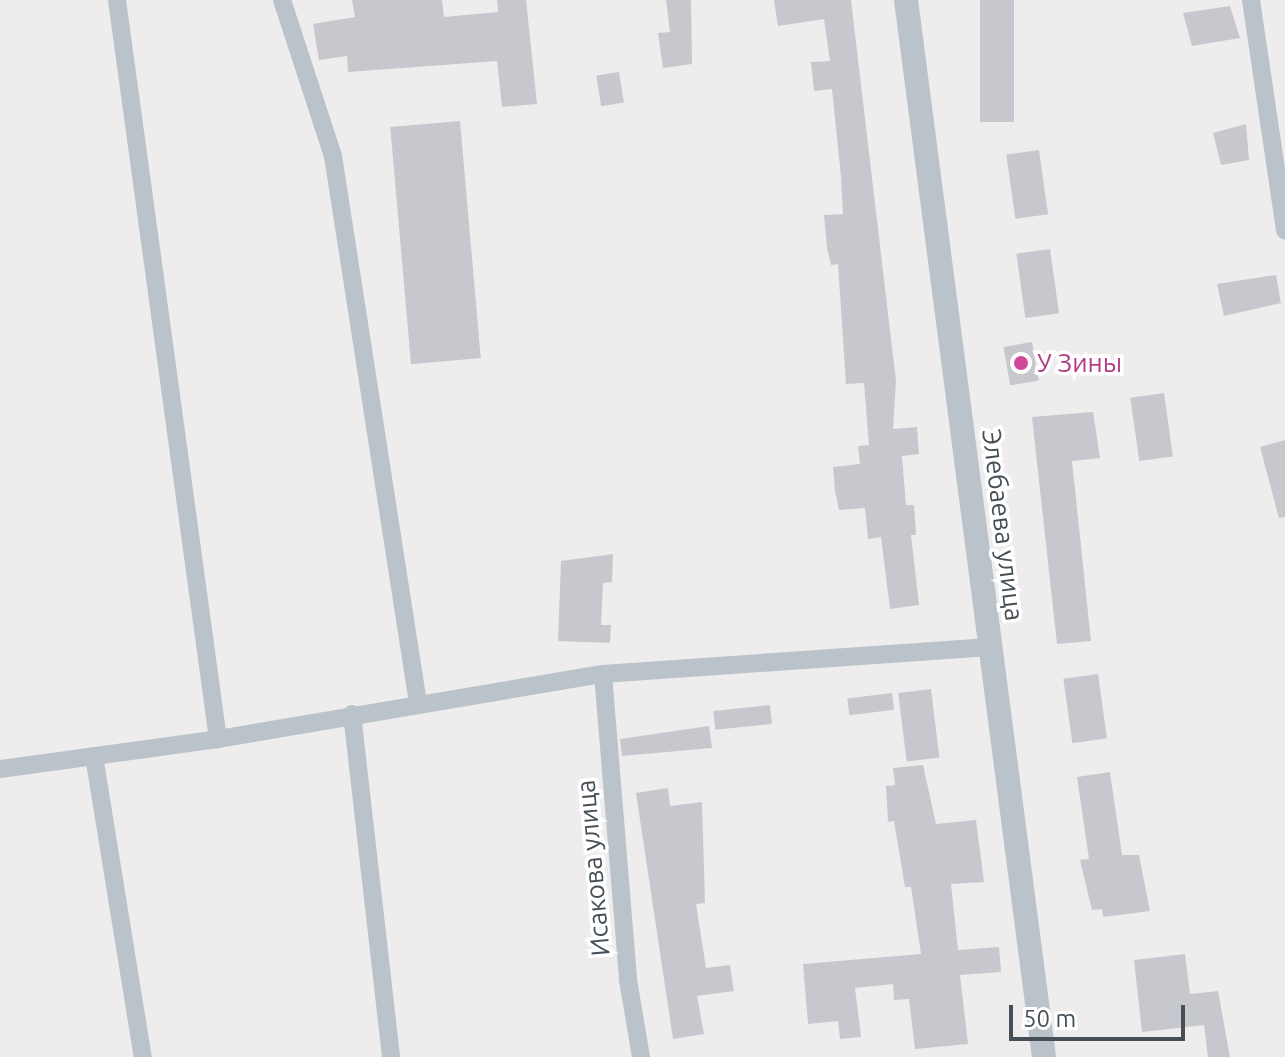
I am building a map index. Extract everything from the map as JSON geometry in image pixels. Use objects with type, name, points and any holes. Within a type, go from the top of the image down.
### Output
[{"type":"street","points":[[117,0],[218,739]]},
{"type":"street","points":[[282,0],[333,156],[418,703]]},
{"type":"street","name":"Элебаева улица","points":[[906,0],[1044,1057]]},
{"type":"street","points":[[1251,0],[1285,231]]},
{"type":"street","points":[[0,769],[218,739],[603,674],[990,647]]},
{"type":"street","name":"Исакова улица","points":[[603,674],[628,980],[641,1057]]},
{"type":"street","points":[[352,714],[391,1057]]},
{"type":"street","points":[[94,756],[143,1057]]},
{"type":"building","points":[[352,0],[442,0],[444,17],[498,12],[497,0],[526,0],[537,104],[502,107],[497,61],[348,72],[347,56],[319,60],[313,24],[355,17]]},
{"type":"building","points":[[666,0],[691,0],[692,64],[663,68],[658,33],[670,32]]},
{"type":"building","points":[[774,0],[851,0],[896,381],[893,429],[917,427],[919,454],[902,456],[906,505],[914,505],[916,535],[911,535],[919,605],[890,609],[881,537],[868,539],[865,508],[839,510],[833,467],[860,464],[858,446],[869,445],[864,383],[846,384],[838,264],[831,265],[827,248],[824,215],[843,214],[841,177],[832,89],[814,91],[811,62],[830,61],[824,19],[778,26]]},
{"type":"building","points":[[980,0],[1014,0],[1014,122],[980,122]]},
{"type":"building","points":[[1230,6],[1240,38],[1192,46],[1183,13]]},
{"type":"building","points":[[619,72],[624,103],[601,106],[596,76]]},
{"type":"building","points":[[460,121],[481,358],[411,364],[390,127]]},
{"type":"building","points":[[1246,124],[1249,160],[1221,165],[1213,133]]},
{"type":"building","points":[[1039,150],[1048,214],[1015,219],[1006,155]]},
{"type":"building","points":[[1050,249],[1059,313],[1025,318],[1016,254]]},
{"type":"building","points":[[1276,275],[1281,303],[1224,316],[1217,284]]},
{"type":"building","name":"У Зины","points":[[1032,342],[1039,380],[1010,385],[1003,347]]},
{"type":"building","points":[[1164,393],[1173,456],[1139,461],[1130,398]]},
{"type":"building","points":[[1093,412],[1100,458],[1072,461],[1091,641],[1057,644],[1032,417]]},
{"type":"building","points":[[1285,440],[1285,517],[1279,518],[1260,447]]},
{"type":"building","points":[[613,554],[612,582],[603,583],[601,625],[611,625],[610,643],[558,641],[561,561]]},
{"type":"building","points":[[1098,674],[1107,738],[1072,743],[1063,679]]},
{"type":"building","points":[[931,689],[939,757],[907,762],[898,693]]},
{"type":"building","points":[[892,693],[894,710],[849,715],[847,698]]},
{"type":"building","points":[[770,705],[772,724],[715,730],[713,711]]},
{"type":"building","points":[[709,726],[712,748],[622,756],[620,739]]},
{"type":"building","points":[[923,765],[936,824],[976,820],[984,882],[951,884],[958,950],[999,947],[1001,972],[960,975],[968,1044],[915,1049],[909,999],[894,1000],[893,984],[855,988],[861,1037],[840,1039],[838,1021],[808,1024],[803,964],[921,954],[911,887],[905,887],[894,821],[888,822],[886,786],[895,785],[893,768]]},
{"type":"building","points":[[1110,772],[1122,855],[1139,855],[1150,911],[1103,917],[1102,909],[1092,910],[1080,860],[1089,859],[1077,777]]},
{"type":"building","points":[[668,788],[670,806],[702,802],[705,903],[696,904],[706,968],[730,965],[734,991],[697,996],[704,1034],[673,1039],[636,793]]},
{"type":"building","points":[[1185,954],[1190,994],[1218,991],[1230,1057],[1208,1057],[1204,1025],[1142,1032],[1134,960]]},
{"type":"place","name":"У Зины","points":[[1021,363]]}]
